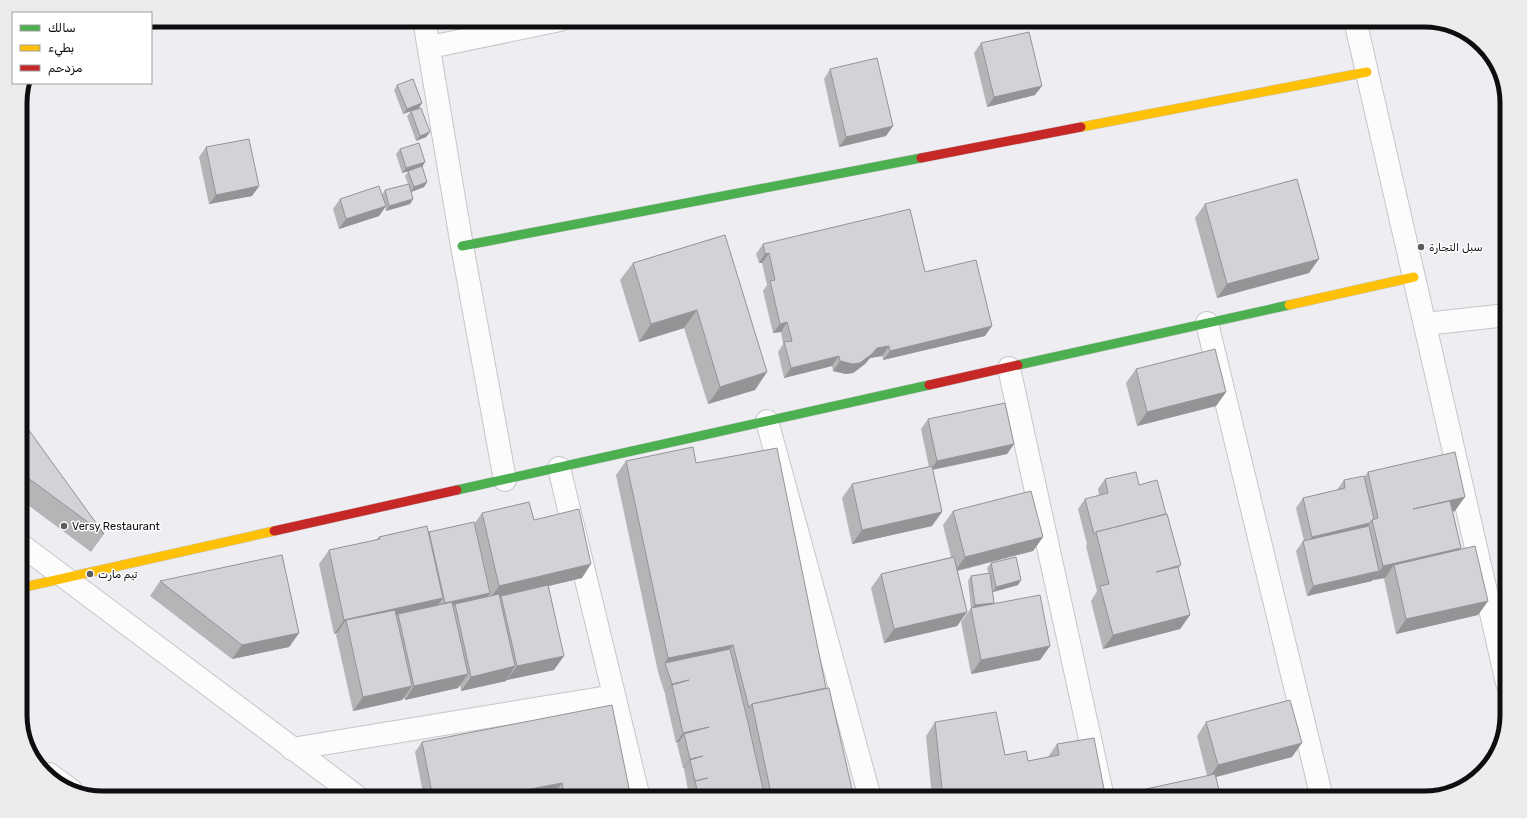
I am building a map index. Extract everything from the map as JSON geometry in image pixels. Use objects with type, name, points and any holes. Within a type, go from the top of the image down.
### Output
[{"type":"street","points":[[426,27],[462,246],[505,480]]},
{"type":"street","points":[[430,47],[526,27]]},
{"type":"street","points":[[1357,27],[1500,653]]},
{"type":"street","points":[[462,246],[1367,72]]},
{"type":"street","points":[[27,586],[1414,277]]},
{"type":"street","points":[[1424,324],[1500,316]]},
{"type":"street","points":[[1208,323],[1320,791]]},
{"type":"street","points":[[1009,368],[1100,791]]},
{"type":"street","points":[[767,421],[868,791]]},
{"type":"street","points":[[559,468],[637,791]]},
{"type":"street","points":[[27,549],[349,791]]},
{"type":"street","points":[[292,749],[614,696]]},
{"type":"building","points":[[1029,32],[1042,86],[994,97],[981,43]]},
{"type":"building","points":[[877,58],[893,126],[846,137],[830,69]]},
{"type":"building","points":[[413,79],[422,103],[407,109],[397,85]]},
{"type":"building","points":[[421,108],[430,132],[420,136],[411,111]]},
{"type":"building","points":[[249,139],[259,186],[216,195],[206,147]]},
{"type":"building","points":[[419,143],[425,162],[406,168],[400,149]]},
{"type":"building","points":[[422,166],[427,182],[414,187],[408,171]]},
{"type":"building","points":[[1297,179],[1319,259],[1227,284],[1205,204]]},
{"type":"building","points":[[409,184],[413,199],[389,206],[385,190]]},
{"type":"building","points":[[379,186],[386,206],[346,219],[340,199]]},
{"type":"building","points":[[910,209],[925,272],[976,260],[992,326],[890,351],[889,346],[877,348],[860,363],[853,364],[840,361],[839,356],[791,368],[784,342],[792,341],[787,322],[780,324],[770,281],[775,280],[769,253],[765,254],[763,244]]},
{"type":"building","points":[[725,235],[767,372],[720,387],[697,310],[651,324],[633,263]]},
{"type":"building","points":[[1215,349],[1226,392],[1147,412],[1136,369]]},
{"type":"building","points":[[1005,403],[1014,444],[937,461],[928,419]]},
{"type":"building","points":[[27,428],[104,534],[27,477]]},
{"type":"building","points":[[693,447],[696,463],[777,448],[826,688],[752,704],[749,708],[733,645],[668,658],[626,461]]},
{"type":"building","points":[[1455,452],[1465,497],[1413,509],[1450,501],[1461,548],[1383,566],[1372,520],[1378,518],[1368,472]]},
{"type":"building","points":[[932,466],[942,512],[862,530],[852,484]]},
{"type":"building","points":[[1136,472],[1139,485],[1157,480],[1166,514],[1096,532],[1094,534],[1085,499],[1108,493],[1105,479]]},
{"type":"building","points":[[1364,476],[1374,519],[1370,523],[1312,537],[1303,498],[1345,488],[1344,480]]},
{"type":"building","points":[[1031,491],[1043,537],[965,557],[953,511]]},
{"type":"building","points":[[529,502],[534,520],[579,509],[591,564],[499,586],[482,513]]},
{"type":"building","points":[[1167,514],[1181,565],[1156,572],[1178,567],[1190,615],[1113,635],[1100,586],[1109,584],[1096,532]]},
{"type":"building","points":[[474,522],[490,593],[445,603],[429,532]]},
{"type":"building","points":[[427,526],[443,598],[344,620],[329,550],[380,539],[379,537]]},
{"type":"building","points":[[1369,526],[1379,571],[1313,586],[1303,541]]},
{"type":"building","points":[[1475,546],[1488,601],[1406,619],[1394,565]]},
{"type":"building","points":[[282,555],[299,633],[242,645],[160,581]]},
{"type":"building","points":[[954,557],[967,612],[894,629],[881,574]]},
{"type":"building","points":[[1016,557],[1021,580],[996,587],[991,563]]},
{"type":"building","points":[[990,573],[994,603],[975,605],[971,576]]},
{"type":"building","points":[[548,585],[564,656],[517,666],[501,596]]},
{"type":"building","points":[[499,594],[515,666],[471,677],[455,604]]},
{"type":"building","points":[[1040,595],[1050,646],[981,660],[971,608]]},
{"type":"building","points":[[452,602],[468,674],[414,686],[398,614]]},
{"type":"building","points":[[395,610],[412,686],[363,697],[346,620]]},
{"type":"building","points":[[730,649],[763,791],[697,791],[690,760],[703,756],[690,759],[684,734],[709,727],[683,733],[672,685],[689,680],[672,684],[665,663]]},
{"type":"building","points":[[829,688],[852,791],[771,791],[752,704]]},
{"type":"building","points":[[1290,700],[1302,743],[1218,765],[1206,722]]},
{"type":"building","points":[[612,705],[630,791],[564,791],[562,783],[520,791],[432,791],[422,742]]},
{"type":"building","points":[[996,712],[1005,755],[1026,751],[1028,761],[1059,755],[1057,744],[1094,738],[1104,791],[942,791],[935,722]]},
{"type":"building","points":[[1215,774],[1219,791],[1146,791],[1146,789]]},
{"type":"traffic: fast","points":[[462,246],[921,158]]},
{"type":"traffic: fast","points":[[1018,365],[1289,305]]},
{"type":"traffic: fast","points":[[457,490],[929,385]]},
{"type":"traffic: slow","points":[[1081,127],[1367,72]]},
{"type":"traffic: slow","points":[[1289,305],[1414,277]]},
{"type":"traffic: slow","points":[[27,586],[274,531]]},
{"type":"traffic: jam","points":[[921,158],[1081,127]]},
{"type":"traffic: jam","points":[[929,385],[1018,365]]},
{"type":"traffic: jam","points":[[274,531],[457,490]]},
{"type":"place","name":"سبل التجارة","points":[[1421,247]]},
{"type":"place","name":"Versy Restaurant","points":[[64,526]]},
{"type":"place","name":"تيم مارت","points":[[90,574]]}]
